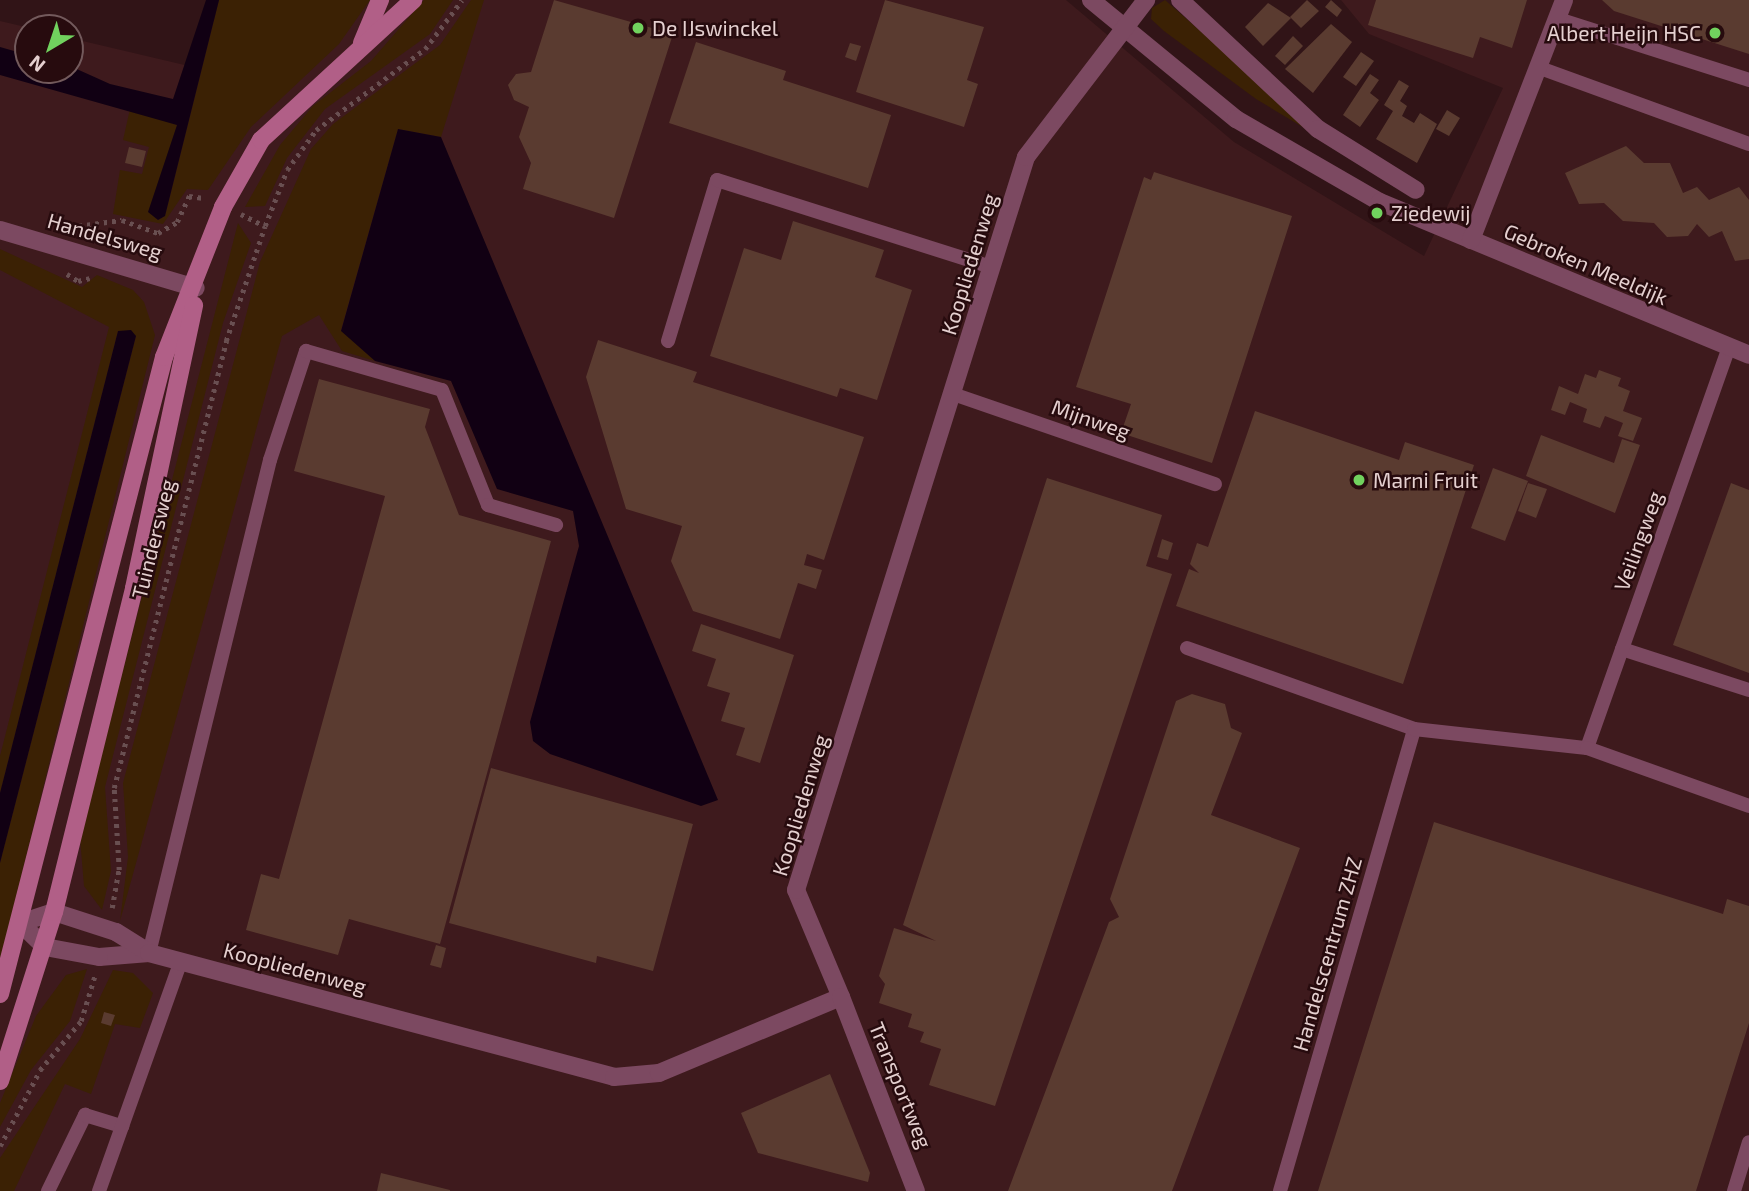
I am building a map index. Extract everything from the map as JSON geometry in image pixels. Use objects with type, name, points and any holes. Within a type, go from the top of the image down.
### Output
[{"type":"main road","name":"Tuindersweg","points":[[362,43],[380,0]]},
{"type":"main road","name":"Tuindersweg","points":[[0,995],[164,357],[196,288],[223,207],[261,140],[362,43],[395,23],[413,0]]},
{"type":"main road","name":"Tuindersweg","points":[[0,1082],[54,912],[177,403],[196,288]]},
{"type":"street","name":"Gebroken Meeldijk","points":[[1091,0],[1125,31],[1280,147],[1380,202],[1749,355]]},
{"type":"street","points":[[1125,31],[1146,0]]},
{"type":"street","points":[[1180,0],[1308,120],[1416,190]]},
{"type":"street","points":[[1471,240],[1541,68],[1564,0]]},
{"type":"street","name":"Koopliedenweg","points":[[54,912],[107,929],[149,953],[614,1077],[659,1073],[841,997],[796,890],[1026,157],[1125,31]]},
{"type":"street","name":"Handelsweg","points":[[0,230],[196,288]]},
{"type":"street","points":[[45,947],[20,923],[54,912]]},
{"type":"street","name":"Koopliedenweg","points":[[45,947],[99,957],[149,953]]},
{"type":"street","name":"Transportweg","points":[[841,997],[916,1191]]},
{"type":"lane","points":[[1558,19],[1749,80]]},
{"type":"lane","points":[[1541,68],[1749,144]]},
{"type":"lane","points":[[668,341],[717,180],[992,267]]},
{"type":"lane","name":"Veilingweg","points":[[1587,748],[1729,347]]},
{"type":"lane","points":[[149,953],[270,460],[306,351],[442,390],[488,505],[556,525]]},
{"type":"lane","name":"Mijnweg","points":[[953,394],[1215,484]]},
{"type":"lane","points":[[1187,648],[1414,729],[1587,748],[1749,806]]},
{"type":"lane","points":[[1622,649],[1749,690]]},
{"type":"lane","name":"Handelscentrum ZHZ","points":[[1280,1191],[1414,729]]},
{"type":"lane","points":[[99,1191],[181,961]]},
{"type":"lane","points":[[48,1191],[85,1115],[122,1126]]},
{"type":"lane","points":[[1734,1191],[1749,1142]]},
{"type":"path","name":"Tuindersweg","points":[[107,929],[119,870],[114,788],[226,341],[265,226],[287,170],[316,130],[425,49],[462,0]]},
{"type":"path","name":"Handelsweg","points":[[108,225],[122,220],[158,233],[170,228],[189,196]]},
{"type":"path","points":[[0,1146],[40,1070],[82,1021],[99,957]]},
{"type":"shaded area","points":[[206,0],[219,0],[165,216],[158,220],[148,212],[177,125],[32,84],[84,84],[84,72],[110,84],[173,99]]},
{"type":"shaded area","points":[[219,0],[370,0],[339,44],[251,127],[208,190],[187,189],[163,224],[113,214],[120,170],[142,174],[149,147],[123,140],[130,109],[177,125],[152,214],[158,220],[165,216]]},
{"type":"shaded area","points":[[223,0],[1066,0],[1234,142],[1424,256],[1503,88],[1369,34],[1341,0],[1749,0],[1749,1191],[0,1191],[0,21],[14,24],[14,84],[84,84],[84,41],[193,67]]},
{"type":"shaded area","points":[[424,0],[453,0],[430,34],[325,109],[287,158],[265,206],[245,207],[280,145],[313,106],[371,61]]},
{"type":"shaded area","points":[[471,0],[484,0],[441,137],[398,129],[341,330],[375,361],[342,351],[319,315],[282,336],[120,921],[128,857],[123,783],[260,262],[311,149],[333,124],[440,45]]},
{"type":"shaded area","points":[[1165,0],[1291,111],[1351,156],[1256,99],[1164,31],[1151,19],[1152,8]]},
{"type":"shaded area","points":[[0,47],[14,51],[14,79],[0,75]]},
{"type":"shaded area","points":[[398,129],[441,137],[718,800],[701,806],[550,754],[533,741],[530,722],[579,546],[573,511],[497,489],[451,381],[375,361],[341,331]]},
{"type":"shaded area","points":[[238,223],[251,243],[223,323],[105,787],[111,871],[102,910],[84,886],[80,838]]},
{"type":"shaded area","points":[[0,249],[82,287],[97,275],[133,290],[144,302],[155,335],[0,962],[0,863],[136,336],[118,331],[0,793],[0,756],[109,327],[0,270]]},
{"type":"shaded area","points":[[131,330],[136,336],[0,863],[0,793],[118,331]]},
{"type":"shaded area","points":[[87,969],[70,1021],[31,1070],[0,1127],[0,1103],[36,1016],[66,975]]},
{"type":"shaded area","points":[[113,970],[133,973],[153,993],[140,1028],[115,1024],[91,1094],[65,1084],[14,1191],[0,1191],[0,1158],[80,1039]]},
{"type":"building","points":[[554,0],[673,34],[614,218],[523,189],[531,163],[519,137],[529,107],[514,100],[508,85],[516,74],[531,72]]},
{"type":"building","points":[[885,0],[984,27],[967,80],[978,84],[964,127],[856,92]]},
{"type":"building","points":[[1307,0],[1319,11],[1301,28],[1290,17]]},
{"type":"building","points":[[1331,0],[1342,10],[1337,17],[1325,7]]},
{"type":"building","points":[[1376,0],[1527,0],[1512,48],[1480,37],[1473,58],[1368,25]]},
{"type":"building","name":"Albert Heijn HSC","points":[[1602,0],[1749,0],[1749,54],[1614,11]]},
{"type":"building","points":[[1268,3],[1291,18],[1263,46],[1245,27]]},
{"type":"building","points":[[1331,24],[1352,42],[1313,93],[1285,69]]},
{"type":"building","points":[[1293,36],[1303,46],[1285,65],[1275,56]]},
{"type":"building","points":[[696,42],[786,71],[783,80],[891,115],[868,188],[669,123]]},
{"type":"building","points":[[850,43],[861,46],[856,61],[845,57]]},
{"type":"building","points":[[1361,52],[1374,61],[1356,86],[1343,77]]},
{"type":"building","points":[[1370,74],[1379,80],[1370,93],[1379,100],[1360,127],[1343,115]]},
{"type":"building","points":[[1399,80],[1409,86],[1400,101],[1407,106],[1402,116],[1414,123],[1420,113],[1437,124],[1417,163],[1376,139],[1393,111],[1384,105]]},
{"type":"building","points":[[1447,110],[1460,118],[1449,136],[1436,129]]},
{"type":"building","points":[[1626,146],[1644,163],[1670,163],[1683,193],[1697,187],[1709,200],[1739,187],[1749,200],[1749,259],[1735,261],[1722,231],[1709,237],[1697,224],[1688,236],[1667,237],[1654,223],[1623,221],[1604,203],[1579,204],[1565,173]]},
{"type":"building","points":[[129,147],[146,151],[142,167],[125,163]]},
{"type":"building","points":[[1154,172],[1292,216],[1212,463],[1121,433],[1131,404],[1076,387],[1144,177],[1151,180]]},
{"type":"building","points":[[793,221],[884,250],[875,277],[912,290],[877,400],[840,388],[837,397],[710,356],[744,248],[781,260]]},
{"type":"building","points":[[598,340],[697,372],[693,382],[864,437],[824,560],[807,554],[804,565],[822,570],[816,589],[798,583],[780,639],[693,611],[671,561],[682,526],[626,509],[586,377]]},
{"type":"building","points":[[1599,370],[1621,378],[1618,386],[1630,391],[1623,411],[1642,418],[1633,441],[1618,436],[1623,423],[1605,416],[1600,428],[1583,422],[1587,409],[1570,402],[1565,415],[1551,410],[1559,386],[1578,394],[1585,374],[1596,378]]},
{"type":"building","points":[[319,379],[430,409],[425,427],[459,515],[551,541],[440,944],[349,919],[338,955],[246,930],[261,874],[279,879],[385,496],[294,471]]},
{"type":"building","points":[[1255,411],[1399,460],[1405,442],[1474,465],[1403,684],[1176,606],[1189,569],[1199,573],[1190,564],[1197,543],[1208,547]]},
{"type":"building","points":[[1541,435],[1614,463],[1622,439],[1640,445],[1615,513],[1526,476]]},
{"type":"building","points":[[1493,468],[1528,481],[1505,541],[1471,528]]},
{"type":"building","points":[[1047,478],[1162,515],[1146,566],[1172,574],[995,1106],[929,1085],[941,1049],[920,1042],[924,1032],[908,1027],[912,1014],[879,1003],[885,984],[879,976],[894,928],[936,941],[903,925]]},
{"type":"building","points":[[1528,483],[1547,489],[1536,518],[1518,511]]},
{"type":"building","points":[[1731,483],[1749,490],[1749,673],[1673,645]]},
{"type":"building","points":[[1162,539],[1173,543],[1168,560],[1157,557]]},
{"type":"building","points":[[701,624],[794,655],[760,763],[736,755],[745,728],[721,721],[730,693],[707,686],[716,659],[692,651]]},
{"type":"building","points":[[1192,694],[1225,704],[1231,728],[1242,733],[1211,815],[1300,848],[1172,1191],[1008,1191],[1109,922],[1119,917],[1110,899],[1176,701]]},
{"type":"building","points":[[491,768],[693,824],[653,971],[597,956],[596,963],[449,923]]},
{"type":"building","points":[[1434,822],[1723,914],[1727,899],[1749,906],[1749,1023],[1696,1191],[1318,1191]]},
{"type":"building","points":[[436,945],[446,948],[441,968],[430,965]]},
{"type":"building","points":[[104,1012],[115,1015],[111,1026],[101,1023]]},
{"type":"building","points":[[830,1074],[870,1173],[868,1182],[758,1153],[741,1113]]},
{"type":"building","points":[[381,1173],[450,1190],[450,1191],[377,1191]]},
{"type":"place","name":"De IJswinckel","points":[[638,28]]},
{"type":"place","name":"Albert Heijn HSC","points":[[1715,33]]},
{"type":"place","name":"Ziedewij","points":[[1377,213]]},
{"type":"place","name":"Marni Fruit","points":[[1359,480]]}]
